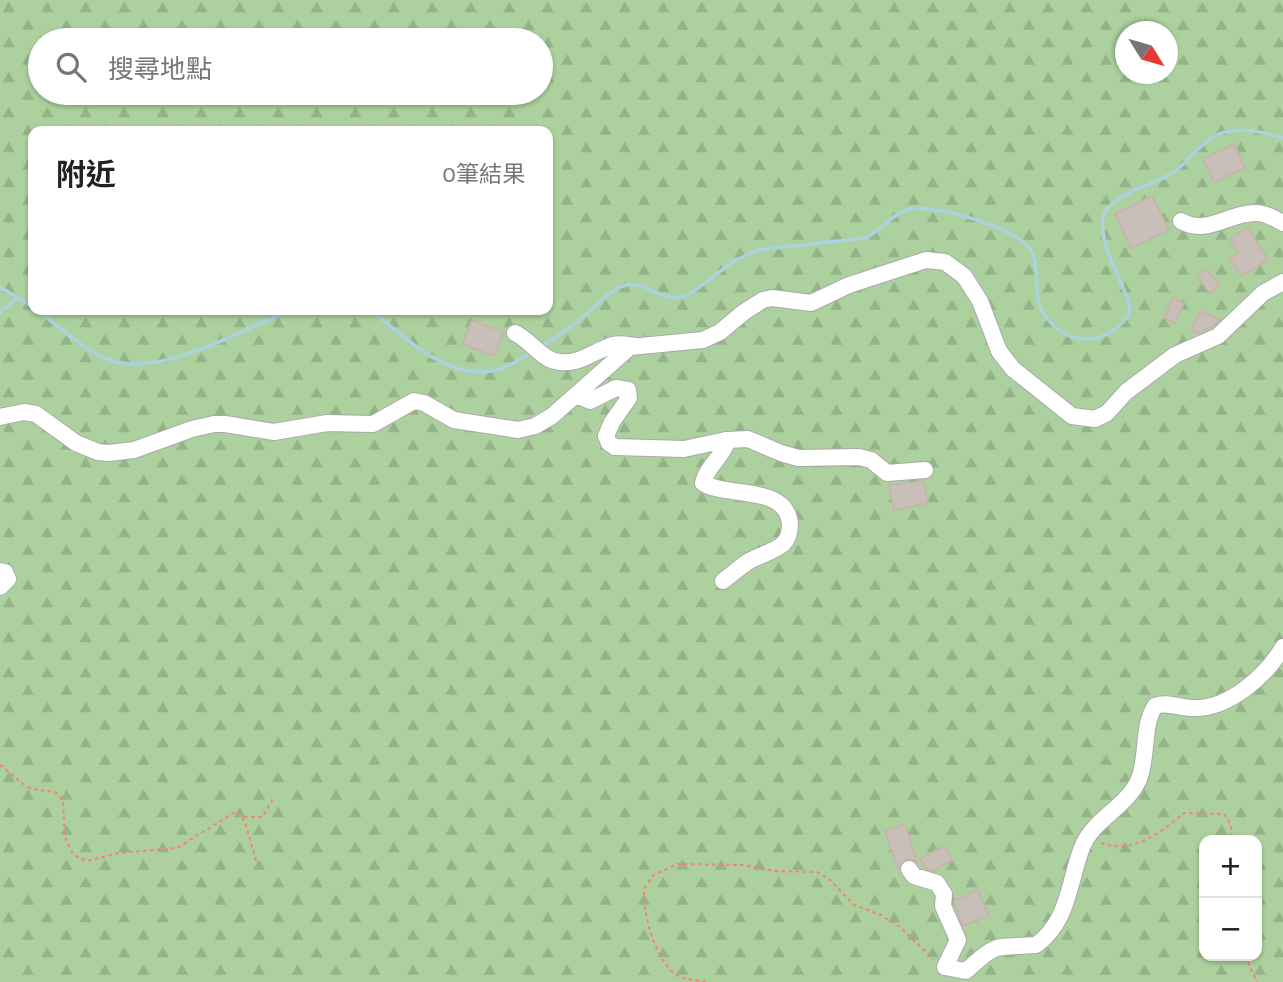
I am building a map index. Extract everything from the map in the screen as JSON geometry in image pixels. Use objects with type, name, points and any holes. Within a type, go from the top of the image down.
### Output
[{"type":"street","points":[[1181,220],[1190,226],[1200,227],[1254,212],[1283,223]]},
{"type":"street","points":[[515,333],[529,341],[544,356],[566,363],[580,361],[611,345],[635,346],[703,340],[720,332],[763,300],[772,298],[811,303],[849,285],[901,267],[937,260],[955,268],[964,276],[980,301],[999,351],[1013,369],[1072,416],[1095,419],[1107,413],[1125,392],[1175,355],[1218,336],[1263,293],[1283,282]]},
{"type":"street","points":[[0,417],[24,412],[36,414],[87,448],[109,453],[134,450],[214,424],[274,432],[327,423],[373,425],[414,401],[424,403],[460,422],[518,430],[526,429],[552,416],[619,355],[635,346]]},
{"type":"street","points":[[576,395],[590,401],[616,387],[625,387],[628,390],[629,398],[612,422],[606,436],[609,443],[615,447],[684,449],[728,440],[754,440],[780,453],[798,458],[859,457],[871,460],[887,473],[925,470]]},
{"type":"street","points":[[723,581],[749,561],[782,545],[790,531],[785,511],[777,503],[754,494],[710,487],[703,483],[704,477],[724,451],[728,440]]},
{"type":"street","points":[[0,571],[5,572],[8,579],[0,587]]},
{"type":"street","points":[[909,869],[914,876],[937,883],[944,894],[943,906],[958,940],[945,967],[966,971],[995,947],[1035,945],[1041,941],[1065,906],[1087,838],[1136,785],[1143,766],[1151,715],[1155,706],[1166,704],[1197,708],[1221,703],[1264,672],[1275,661],[1283,647]]},
{"type":"path","points":[[0,765],[26,786],[55,792],[60,796],[64,803],[65,837],[74,855],[87,861],[118,853],[177,848],[230,814],[239,813],[243,817],[257,864]]},
{"type":"path","points":[[243,817],[262,817],[273,799]]},
{"type":"path","points":[[1087,838],[1113,848],[1136,843],[1159,834],[1184,813],[1224,814],[1231,825],[1232,835]]},
{"type":"path","points":[[706,982],[676,975],[668,967],[649,928],[644,889],[654,875],[677,864],[743,865],[774,871],[817,872],[830,879],[854,905],[881,915],[900,927],[928,955],[945,967]]},
{"type":"path","points":[[1247,961],[1257,982]]},
{"type":"green space","points":[[0,0],[1283,0],[1283,982],[0,982]]},
{"type":"building","points":[[1234,144],[1245,168],[1214,182],[1203,159]]},
{"type":"building","points":[[1152,196],[1169,230],[1131,248],[1115,214]]},
{"type":"building","points":[[1248,228],[1268,259],[1241,276],[1229,259],[1238,253],[1230,239]]},
{"type":"building","points":[[1207,269],[1219,285],[1210,293],[1197,276]]},
{"type":"building","points":[[1173,298],[1184,303],[1175,323],[1164,318]]},
{"type":"building","points":[[1200,311],[1220,320],[1198,333],[1191,330]]},
{"type":"building","points":[[472,320],[504,332],[494,356],[462,344]]},
{"type":"building","points":[[923,481],[928,503],[894,510],[889,485]]},
{"type":"building","points":[[905,824],[917,862],[907,859],[897,868],[885,831]]},
{"type":"building","points":[[944,846],[952,860],[933,871],[926,869],[920,859]]},
{"type":"building","points":[[978,890],[989,915],[963,926],[954,901]]},
{"type":"waterway","points":[[542,346],[575,324],[620,287],[639,285],[677,298],[690,294],[734,261],[758,250],[866,238],[898,214],[921,208],[976,220],[1012,234],[1025,243],[1035,259],[1038,299],[1044,314],[1063,333],[1086,339],[1097,338],[1118,326],[1128,316],[1130,305],[1104,239],[1103,218],[1112,203],[1176,171],[1205,142],[1219,134],[1243,130],[1283,138]]},
{"type":"waterway","points":[[0,287],[28,304]]},
{"type":"waterway","points":[[0,312],[19,297]]},
{"type":"waterway","points":[[43,315],[98,355],[120,363],[144,364],[196,351],[280,315]]},
{"type":"waterway","points":[[378,315],[426,354],[458,368],[475,372],[492,371],[508,366],[532,352]]}]
